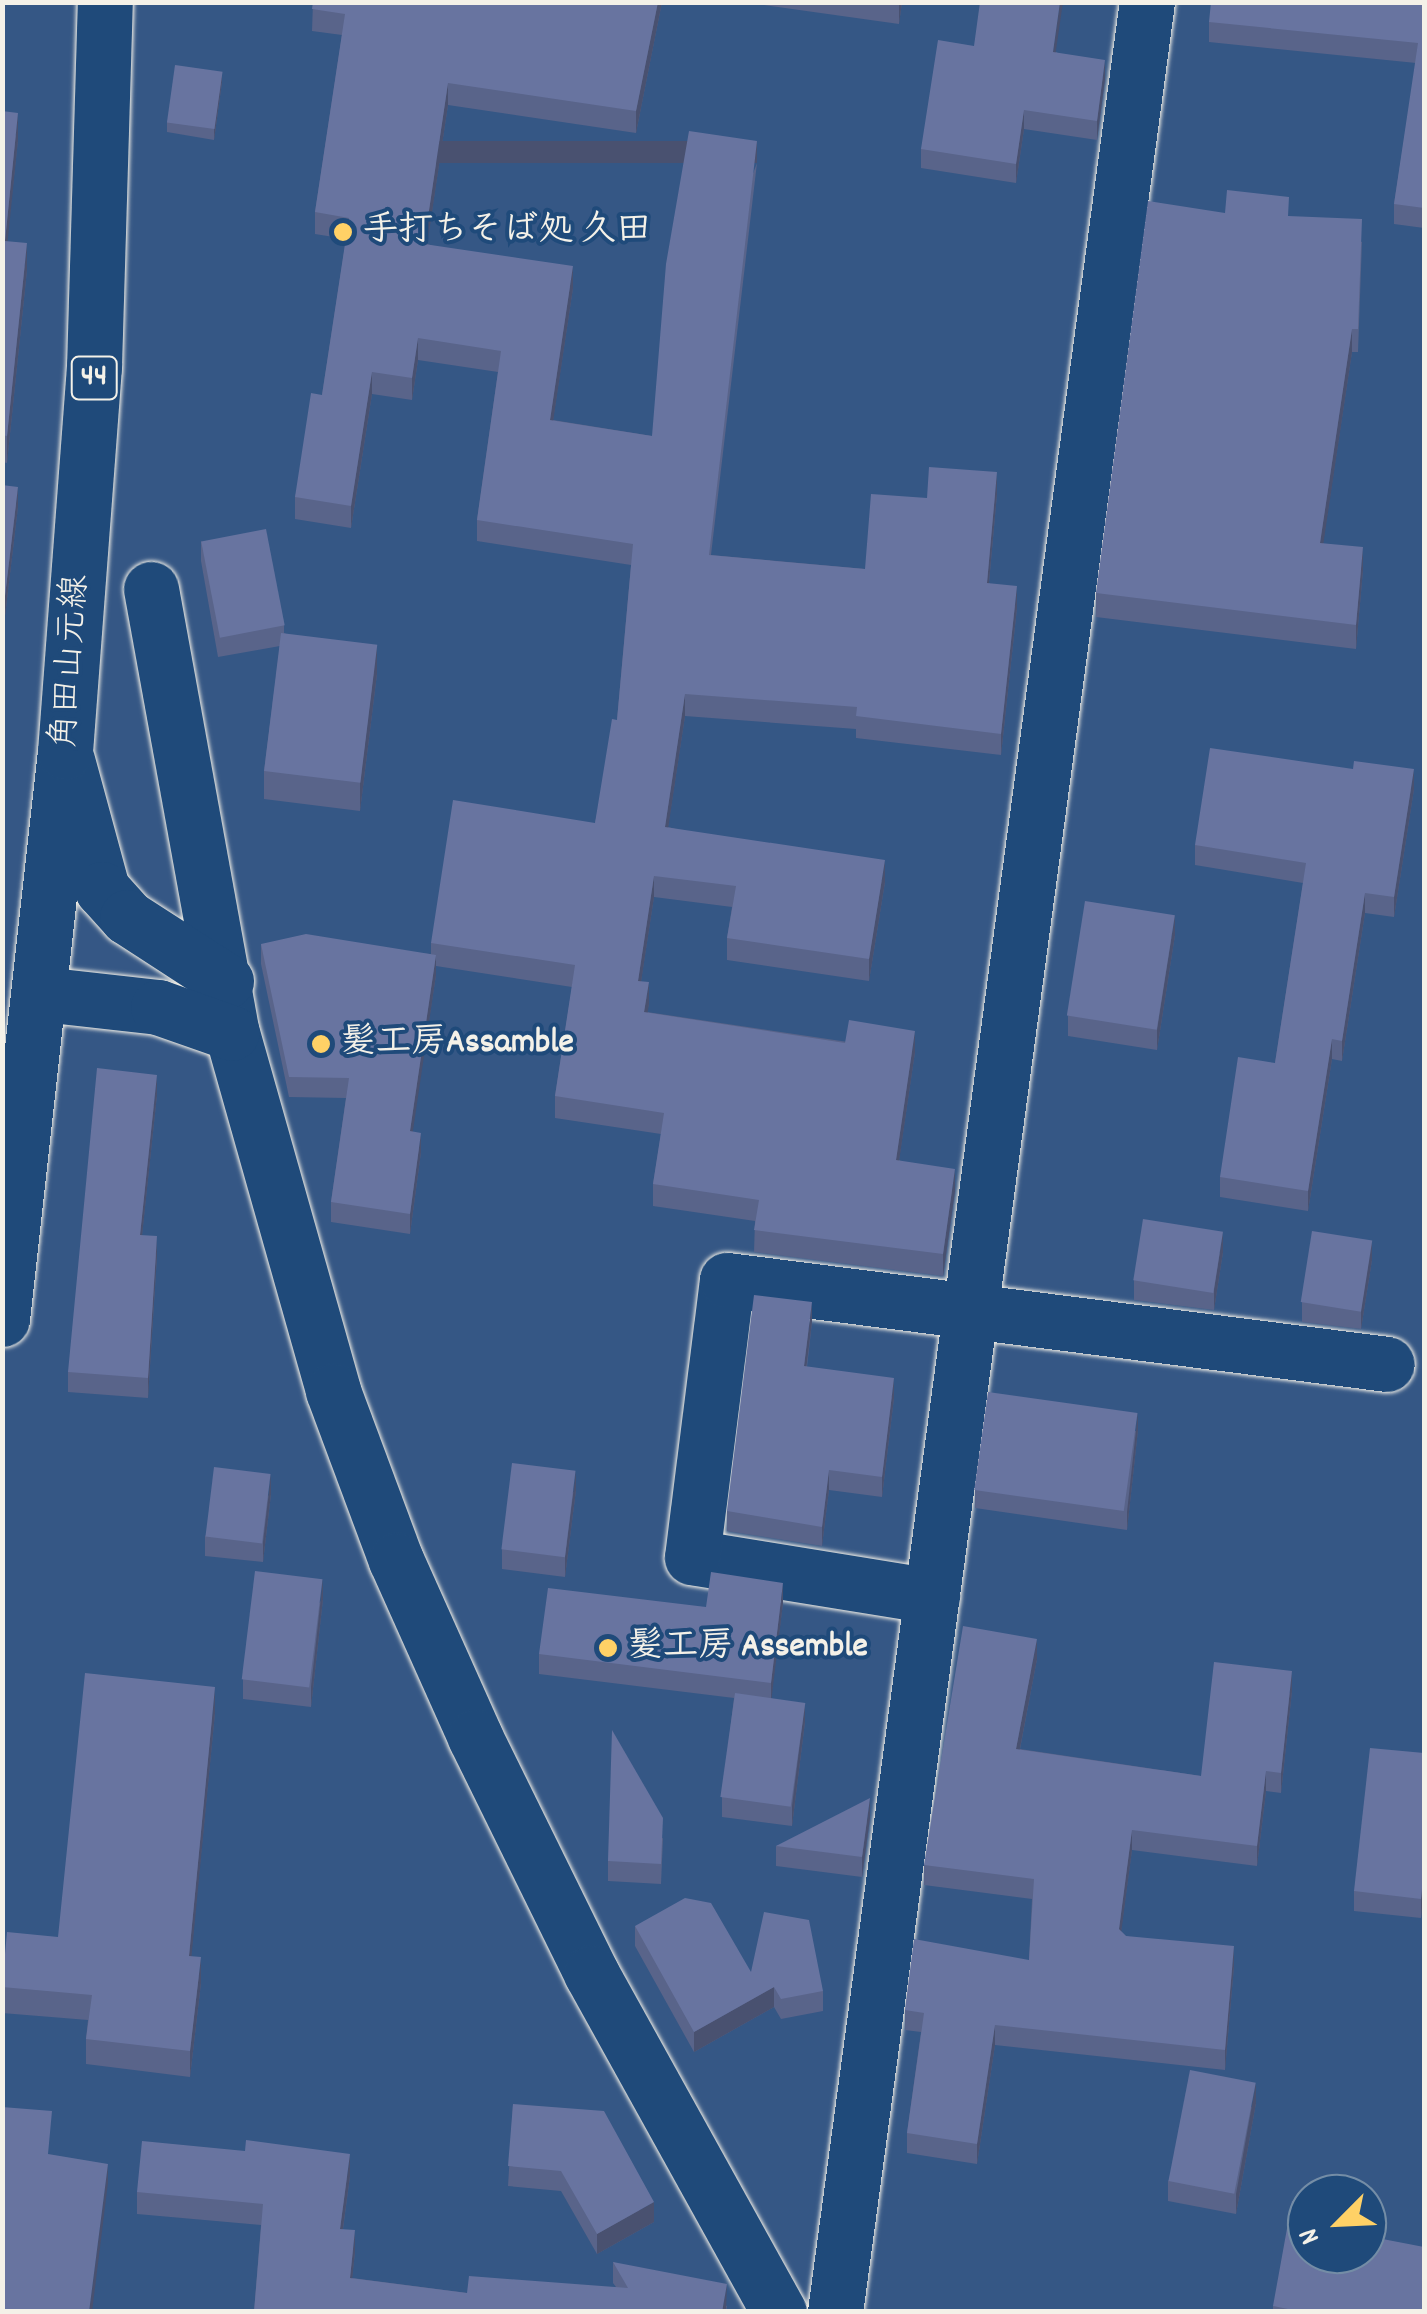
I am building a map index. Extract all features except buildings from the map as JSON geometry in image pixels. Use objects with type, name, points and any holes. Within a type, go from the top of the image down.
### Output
[{"type":"street","name":"角田山元線","points":[[2,1319],[42,994],[66,752],[94,367],[105,2]]},
{"type":"street","points":[[835,2312],[1147,2]]},
{"type":"street","points":[[150,588],[229,1007],[333,1391],[396,1560],[591,1973],[779,2312]]},
{"type":"street","points":[[66,752],[102,888],[127,916],[229,1007]]},
{"type":"street","points":[[42,994],[158,1007],[229,1007]]},
{"type":"street","points":[[932,1596],[692,1557],[727,1280],[1387,1364]]},
{"type":"place","name":"手打ちそば処 久田","points":[[343,232]]},
{"type":"place","name":"髪工房Assamble","points":[[321,1044]]},
{"type":"place","name":"髪工房 Assemble","points":[[608,1648]]}]
